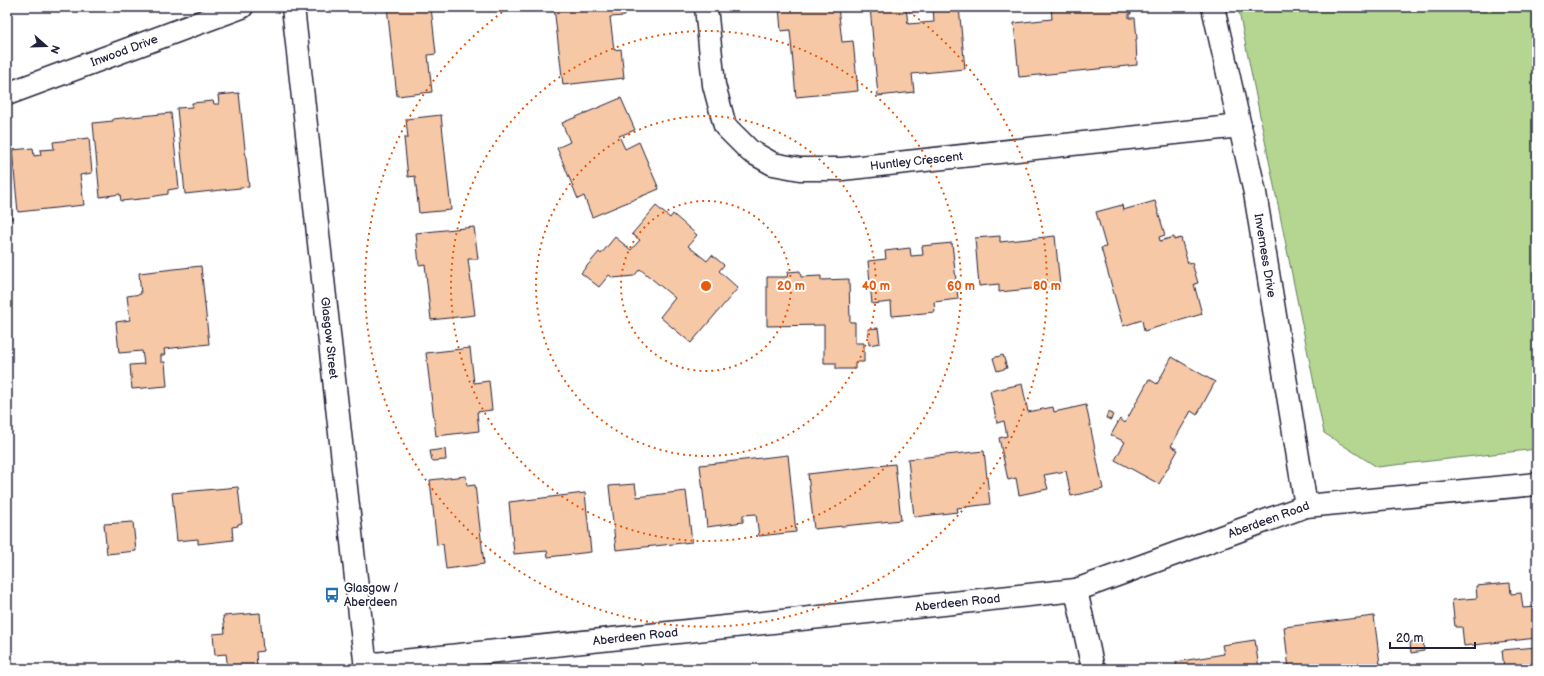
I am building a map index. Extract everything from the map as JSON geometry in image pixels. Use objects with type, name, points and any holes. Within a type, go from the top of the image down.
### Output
[{"type":"street","name":"Inwood Drive","points":[[7,94],[242,7]]},
{"type":"street","name":"Glasgow Street","points":[[293,7],[365,667]]},
{"type":"street","name":"Huntley Crescent","points":[[706,7],[714,85],[726,126],[750,151],[773,164],[800,169],[842,169],[1240,126]]},
{"type":"street","name":"Inverness Drive","points":[[1213,7],[1255,193],[1306,506]]},
{"type":"street","name":"Aberdeen Road","points":[[365,667],[1076,590],[1306,506],[1537,484]]},
{"type":"street","points":[[1076,590],[1093,669]]},
{"type":"green space","points":[[1238,7],[1537,7],[1537,449],[1377,467],[1324,433]]},
{"type":"building","points":[[387,7],[431,7],[436,54],[428,55],[432,92],[397,96]]},
{"type":"building","points":[[554,7],[624,7],[625,16],[610,17],[614,50],[621,49],[624,78],[563,85]]},
{"type":"building","points":[[779,7],[838,7],[842,42],[853,41],[858,91],[796,97],[790,30],[781,31]]},
{"type":"building","points":[[870,7],[906,7],[908,24],[934,22],[933,7],[959,7],[965,69],[912,74],[914,92],[878,96]]},
{"type":"building","points":[[1051,7],[1130,7],[1131,14],[1129,14],[1129,18],[1135,18],[1137,65],[1019,77],[1014,23],[1052,19]]},
{"type":"building","points":[[239,93],[249,187],[185,194],[177,108],[192,107],[192,103],[213,101],[214,104],[219,104],[218,95]]},
{"type":"building","points":[[621,98],[635,130],[619,136],[625,149],[639,142],[659,189],[592,217],[584,196],[578,199],[557,148],[570,142],[562,123]]},
{"type":"building","points":[[171,113],[179,188],[168,190],[168,194],[150,198],[121,201],[120,194],[100,197],[93,123],[113,121],[113,119]]},
{"type":"building","points":[[441,115],[451,210],[419,213],[415,176],[408,177],[404,138],[408,138],[406,119]]},
{"type":"building","points":[[89,138],[92,173],[80,175],[84,205],[18,212],[12,150],[33,148],[34,156],[41,155],[40,150],[54,149],[53,142]]},
{"type":"building","points":[[7,162],[12,219],[7,219]]},
{"type":"building","points":[[1155,201],[1165,235],[1159,237],[1160,241],[1174,237],[1174,240],[1181,238],[1188,264],[1192,263],[1198,283],[1194,284],[1202,314],[1144,331],[1142,320],[1123,326],[1101,248],[1106,247],[1096,212],[1122,205],[1123,210]]},
{"type":"building","points":[[656,206],[670,218],[673,214],[697,235],[688,246],[707,261],[712,255],[724,265],[719,271],[738,288],[691,343],[660,317],[675,298],[640,269],[634,276],[613,278],[609,275],[599,287],[581,273],[599,252],[601,254],[615,237],[631,250],[640,240],[632,234]]},
{"type":"building","points":[[474,227],[478,259],[468,259],[475,315],[431,320],[425,264],[419,265],[416,233]]},
{"type":"building","points":[[1000,236],[1000,242],[1055,236],[1060,286],[999,292],[999,284],[979,286],[975,238]]},
{"type":"building","points":[[952,243],[958,299],[934,302],[935,312],[892,316],[891,302],[872,304],[868,261],[886,259],[885,251],[910,248],[911,256],[923,255],[922,246]]},
{"type":"building","points":[[201,266],[209,344],[164,349],[165,355],[161,355],[161,362],[165,362],[167,386],[132,389],[130,365],[144,364],[142,351],[119,353],[116,322],[130,320],[127,296],[141,294],[139,273]]},
{"type":"building","points":[[800,271],[801,277],[821,276],[821,280],[849,279],[850,322],[855,322],[855,343],[864,343],[864,362],[855,362],[855,369],[836,369],[836,363],[824,363],[824,325],[767,326],[767,277],[787,277],[788,272]]},
{"type":"building","points":[[878,328],[880,343],[869,345],[868,329]]},
{"type":"building","points":[[470,348],[474,383],[489,381],[492,410],[477,412],[479,431],[436,436],[426,353]]},
{"type":"building","points":[[1003,355],[1007,368],[997,371],[993,358]]},
{"type":"building","points":[[1172,357],[1215,382],[1197,415],[1191,411],[1171,446],[1178,450],[1159,484],[1115,460],[1125,442],[1111,435],[1120,419],[1125,423],[1149,379],[1157,384]]},
{"type":"building","points":[[1022,384],[1028,412],[1053,407],[1054,412],[1086,405],[1103,489],[1071,496],[1066,471],[1044,475],[1048,489],[1019,495],[1016,478],[1008,480],[999,438],[1007,436],[1004,421],[997,423],[990,391]]},
{"type":"building","points":[[1108,412],[1113,414],[1111,420],[1106,418]]},
{"type":"building","points":[[445,449],[446,460],[432,461],[430,451]]},
{"type":"building","points":[[984,451],[990,504],[957,508],[958,512],[914,517],[908,459]]},
{"type":"building","points":[[788,455],[796,532],[759,536],[756,514],[743,515],[743,522],[707,527],[700,465]]},
{"type":"building","points":[[895,464],[901,520],[814,529],[808,474]]},
{"type":"building","points":[[466,476],[467,486],[475,485],[484,564],[446,569],[443,544],[437,545],[430,480]]},
{"type":"building","points":[[635,484],[637,497],[686,491],[692,542],[616,550],[609,486]]},
{"type":"building","points":[[238,487],[242,523],[238,524],[238,526],[232,527],[233,540],[198,544],[198,539],[177,541],[172,493]]},
{"type":"building","points":[[585,493],[591,552],[548,557],[547,551],[514,554],[509,502]]},
{"type":"building","points":[[133,522],[136,551],[107,554],[104,524]]},
{"type":"building","points":[[1510,583],[1511,594],[1521,593],[1523,608],[1537,607],[1537,638],[1464,646],[1462,627],[1455,627],[1452,600],[1477,598],[1476,586]]},
{"type":"building","points":[[260,613],[263,651],[256,652],[257,667],[228,669],[226,654],[215,655],[213,634],[225,633],[223,616]]},
{"type":"building","points":[[1374,616],[1380,664],[1339,669],[1289,669],[1284,627]]},
{"type":"building","points":[[1255,640],[1259,669],[1177,669],[1176,662],[1224,654],[1222,645]]},
{"type":"building","points":[[1423,640],[1424,651],[1411,653],[1410,642]]},
{"type":"building","points":[[1537,647],[1537,669],[1504,669],[1502,650]]},
{"type":"place","name":"Glasgow / Aberdeen","points":[[332,595]]}]
